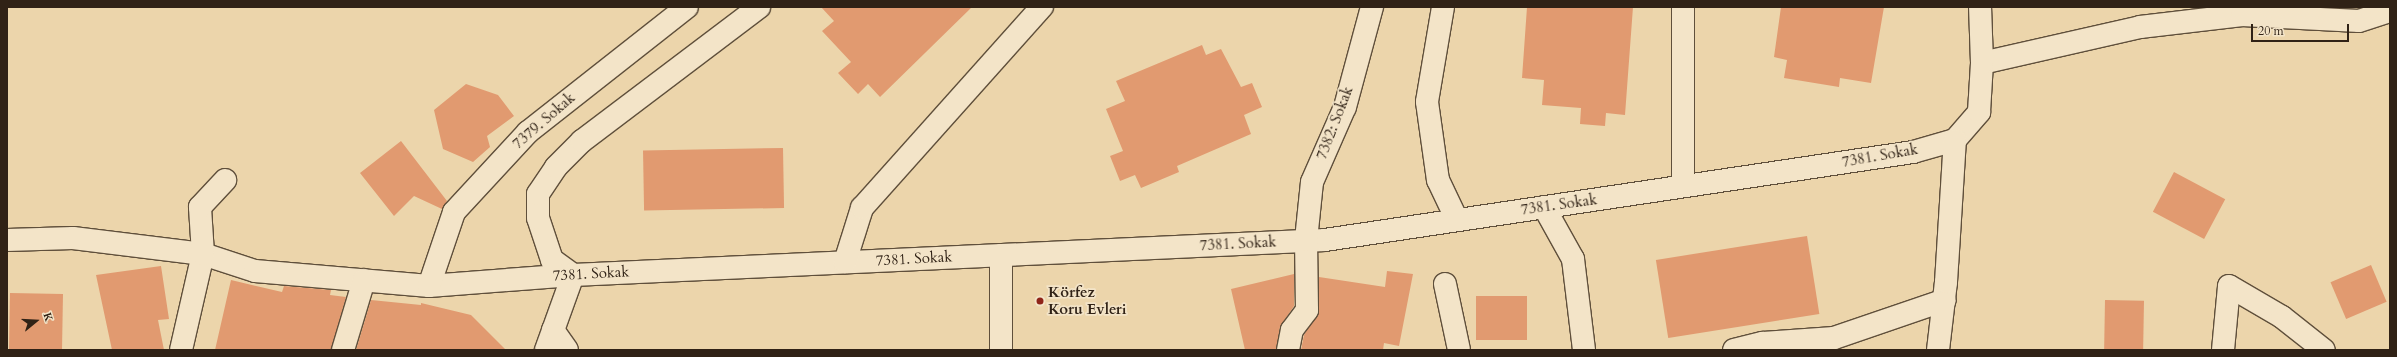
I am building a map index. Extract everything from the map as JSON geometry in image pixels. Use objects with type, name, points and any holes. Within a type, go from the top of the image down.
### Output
[{"type":"street","name":"7379. Sokak","points":[[429,286],[454,212],[528,132],[687,7]]},
{"type":"street","points":[[568,350],[550,340],[573,275],[552,260],[538,218],[538,194],[556,167],[582,141],[759,7]]},
{"type":"street","points":[[846,262],[862,208],[1042,7]]},
{"type":"street","name":"7382: Sokak","points":[[1288,350],[1292,330],[1307,310],[1306,240],[1312,182],[1345,107],[1372,7]]},
{"type":"street","points":[[1443,7],[1427,102],[1438,180],[1457,220]]},
{"type":"street","points":[[1683,7],[1683,186]]},
{"type":"street","points":[[1938,350],[1944,300],[1955,140],[1979,112],[1982,63],[1980,7]]},
{"type":"street","points":[[1982,63],[2140,27],[2242,15],[2359,21],[2390,11]]},
{"type":"street","name":"7381. Sokak","points":[[7,240],[73,238],[203,254],[255,271],[429,286],[573,275],[1306,240],[1457,220],[1913,152],[1955,140]]},
{"type":"street","points":[[181,350],[203,254],[200,207],[225,180]]},
{"type":"street","points":[[1544,207],[1573,259],[1584,350]]},
{"type":"street","points":[[1001,255],[1001,350]]},
{"type":"street","points":[[342,350],[364,280]]},
{"type":"street","points":[[1445,284],[1459,350]]},
{"type":"street","points":[[2223,350],[2229,286],[2282,317],[2324,350]]},
{"type":"street","points":[[1734,350],[1763,343],[1834,338],[1944,300]]},
{"type":"building","points":[[821,7],[972,7],[880,97],[868,84],[858,94],[838,73],[851,62],[822,31],[834,21]]},
{"type":"building","points":[[1527,7],[1633,7],[1625,115],[1606,113],[1605,126],[1580,124],[1581,108],[1542,105],[1544,80],[1522,78]]},
{"type":"building","points":[[1781,7],[1884,7],[1871,83],[1840,78],[1839,87],[1784,78],[1787,60],[1774,57]]},
{"type":"building","points":[[1202,45],[1206,55],[1221,49],[1241,87],[1252,83],[1262,107],[1244,115],[1251,134],[1177,166],[1179,172],[1141,188],[1135,175],[1120,181],[1110,156],[1123,151],[1106,109],[1125,101],[1116,81]]},
{"type":"building","points":[[466,84],[498,95],[514,116],[487,136],[490,147],[473,162],[443,149],[434,110]]},
{"type":"building","points":[[401,141],[447,201],[442,209],[414,196],[394,216],[360,173]]},
{"type":"building","points":[[783,148],[784,208],[644,210],[643,150]]},
{"type":"building","points":[[2174,172],[2225,199],[2204,239],[2153,212]]},
{"type":"building","points":[[1807,236],[1819,314],[1668,338],[1656,260]]},
{"type":"building","points":[[2371,265],[2387,302],[2346,319],[2330,282]]},
{"type":"building","points":[[161,266],[169,319],[158,320],[164,350],[112,350],[96,275]]},
{"type":"building","points":[[1387,271],[1413,274],[1399,346],[1384,343],[1383,350],[1301,350],[1304,335],[1319,310],[1319,277],[1385,287]]},
{"type":"building","points":[[1294,274],[1294,306],[1280,327],[1276,350],[1245,350],[1231,289]]},
{"type":"building","points":[[231,280],[282,292],[284,286],[331,290],[330,295],[346,297],[331,350],[215,350]]},
{"type":"building","points":[[10,293],[63,294],[62,350],[9,350]]},
{"type":"building","points":[[1476,296],[1527,296],[1527,340],[1476,340]]},
{"type":"building","points":[[371,300],[421,305],[421,303],[471,315],[506,350],[356,350]]},
{"type":"building","points":[[2105,300],[2144,301],[2143,350],[2104,350]]},
{"type":"place","name":"Körfez Koru Evleri","points":[[1040,301]]}]
